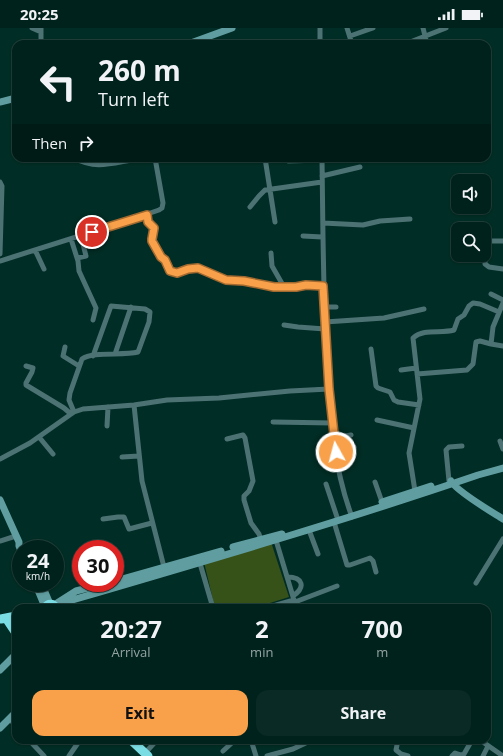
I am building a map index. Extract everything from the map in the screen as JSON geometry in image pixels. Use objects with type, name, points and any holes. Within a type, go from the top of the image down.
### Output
[{"type":"highway","points":[[135,744],[146,755]]},
{"type":"main road","points":[[199,40],[232,28]]},
{"type":"main road","points":[[0,99],[12,98]]},
{"type":"main road","points":[[124,578],[164,567],[199,560],[275,538],[351,515],[503,464]]},
{"type":"main road","points":[[351,515],[382,502],[415,491],[503,468]]},
{"type":"main road","points":[[451,482],[459,490],[503,520]]},
{"type":"main road","points":[[0,500],[18,539]]},
{"type":"main road","points":[[60,604],[261,540],[309,530],[335,519]]},
{"type":"main road","points":[[41,592],[50,604]]},
{"type":"main road","points":[[45,592],[51,604]]},
{"type":"main road","points":[[56,604],[74,592]]},
{"type":"main road","points":[[0,670],[12,658]]},
{"type":"main road","points":[[0,728],[12,717]]},
{"type":"street","points":[[32,28],[41,30]]},
{"type":"street","points":[[320,28],[320,40]]},
{"type":"street","points":[[347,28],[351,40]]},
{"type":"street","points":[[350,36],[373,28]]},
{"type":"street","points":[[423,28],[425,40]]},
{"type":"street","points":[[416,40],[446,28]]},
{"type":"street","points":[[85,162],[102,165],[120,162]]},
{"type":"street","points":[[0,261],[147,215],[162,208],[163,204],[155,162]]},
{"type":"street","points":[[265,162],[275,222]]},
{"type":"street","points":[[322,162],[323,286],[329,389],[332,423],[342,488],[351,515]]},
{"type":"street","points":[[250,207],[262,192],[270,189],[322,179],[360,167]]},
{"type":"street","points":[[0,182],[2,186],[0,254]]},
{"type":"street","points":[[147,215],[148,222],[154,228],[152,241],[161,257],[165,260],[170,271],[177,273],[188,269],[198,268],[226,280],[244,281],[274,287],[296,287],[306,285],[323,286]]},
{"type":"street","points":[[323,223],[363,225],[380,220],[410,219]]},
{"type":"street","points":[[77,258],[86,256],[81,236]]},
{"type":"street","points":[[304,236],[322,237]]},
{"type":"street","points":[[71,239],[77,258],[78,271],[96,308],[93,320]]},
{"type":"street","points":[[503,241],[488,242],[486,244],[485,264],[489,267],[503,269]]},
{"type":"street","points":[[35,250],[44,269]]},
{"type":"street","points":[[271,253],[272,266],[284,287]]},
{"type":"street","points":[[491,294],[503,300]]},
{"type":"street","points":[[415,491],[409,453],[419,405],[413,340],[414,337],[428,332],[454,330],[458,319],[464,315],[469,306],[473,303],[480,304],[500,312]]},
{"type":"street","points":[[491,344],[492,332],[503,303]]},
{"type":"street","points":[[73,413],[69,400],[70,389],[83,357],[136,353],[139,350],[149,322],[150,312],[147,310],[113,305],[109,308],[93,356]]},
{"type":"street","points":[[114,354],[131,307]]},
{"type":"street","points":[[324,307],[336,308]]},
{"type":"street","points":[[325,322],[384,318],[424,309]]},
{"type":"street","points":[[284,325],[325,329]]},
{"type":"street","points":[[401,370],[467,370],[473,364],[476,342],[480,341],[503,346]]},
{"type":"street","points":[[65,347],[63,356],[79,366]]},
{"type":"street","points":[[370,349],[376,386],[390,392],[394,400],[398,402],[419,405]]},
{"type":"street","points":[[26,366],[32,368],[32,372],[26,385],[73,413]]},
{"type":"street","points":[[0,459],[19,450],[73,413],[83,408],[134,405],[167,400],[219,398],[329,389]]},
{"type":"street","points":[[134,405],[143,488],[164,567]]},
{"type":"street","points":[[107,426],[108,407]]},
{"type":"street","points":[[377,420],[414,428]]},
{"type":"street","points":[[273,422],[332,423]]},
{"type":"street","points":[[334,438],[351,435]]},
{"type":"street","points":[[227,439],[243,436],[245,438],[253,481],[249,491],[244,496],[244,500],[251,523],[259,534],[261,540]]},
{"type":"street","points":[[39,437],[53,454]]},
{"type":"street","points":[[500,441],[503,449]]},
{"type":"street","points":[[451,482],[446,450],[449,447],[462,446]]},
{"type":"street","points":[[336,452],[354,447]]},
{"type":"street","points":[[122,457],[139,456]]},
{"type":"street","points":[[375,482],[382,502]]},
{"type":"street","points":[[326,484],[346,563],[350,565],[370,558],[373,561],[376,572]]},
{"type":"street","points":[[102,519],[124,517],[129,529],[152,524]]},
{"type":"street","points":[[309,530],[318,554]]},
{"type":"street","points":[[275,538],[297,604]]},
{"type":"street","points":[[0,542],[18,539]]},
{"type":"street","points":[[476,583],[503,539]]},
{"type":"street","points":[[199,560],[212,604]]},
{"type":"street","points":[[287,577],[296,578],[302,584],[301,590],[294,599]]},
{"type":"street","points":[[278,604],[337,586]]},
{"type":"street","points":[[33,744],[44,756]]},
{"type":"street","points":[[69,756],[77,744]]},
{"type":"street","points":[[146,755],[154,744]]},
{"type":"street","points":[[223,751],[230,744]]},
{"type":"street","points":[[252,744],[256,756]]},
{"type":"street","points":[[267,756],[306,744]]},
{"type":"street","points":[[397,744],[396,750],[401,754],[408,756]]},
{"type":"street","points":[[452,756],[455,753],[462,755],[464,754],[470,744]]},
{"type":"street","points":[[485,744],[503,756]]},
{"type":"street","points":[[483,756],[488,746]]},
{"type":"green space","points":[[271,542],[289,597],[267,604],[214,604],[204,562]]},
{"type":"route","points":[[92,232],[147,215],[148,222],[155,229],[153,232],[152,241],[158,249],[161,257],[165,260],[170,271],[177,273],[188,269],[198,268],[226,280],[244,281],[274,287],[296,287],[301,285],[323,286],[329,389],[336,452]]}]
